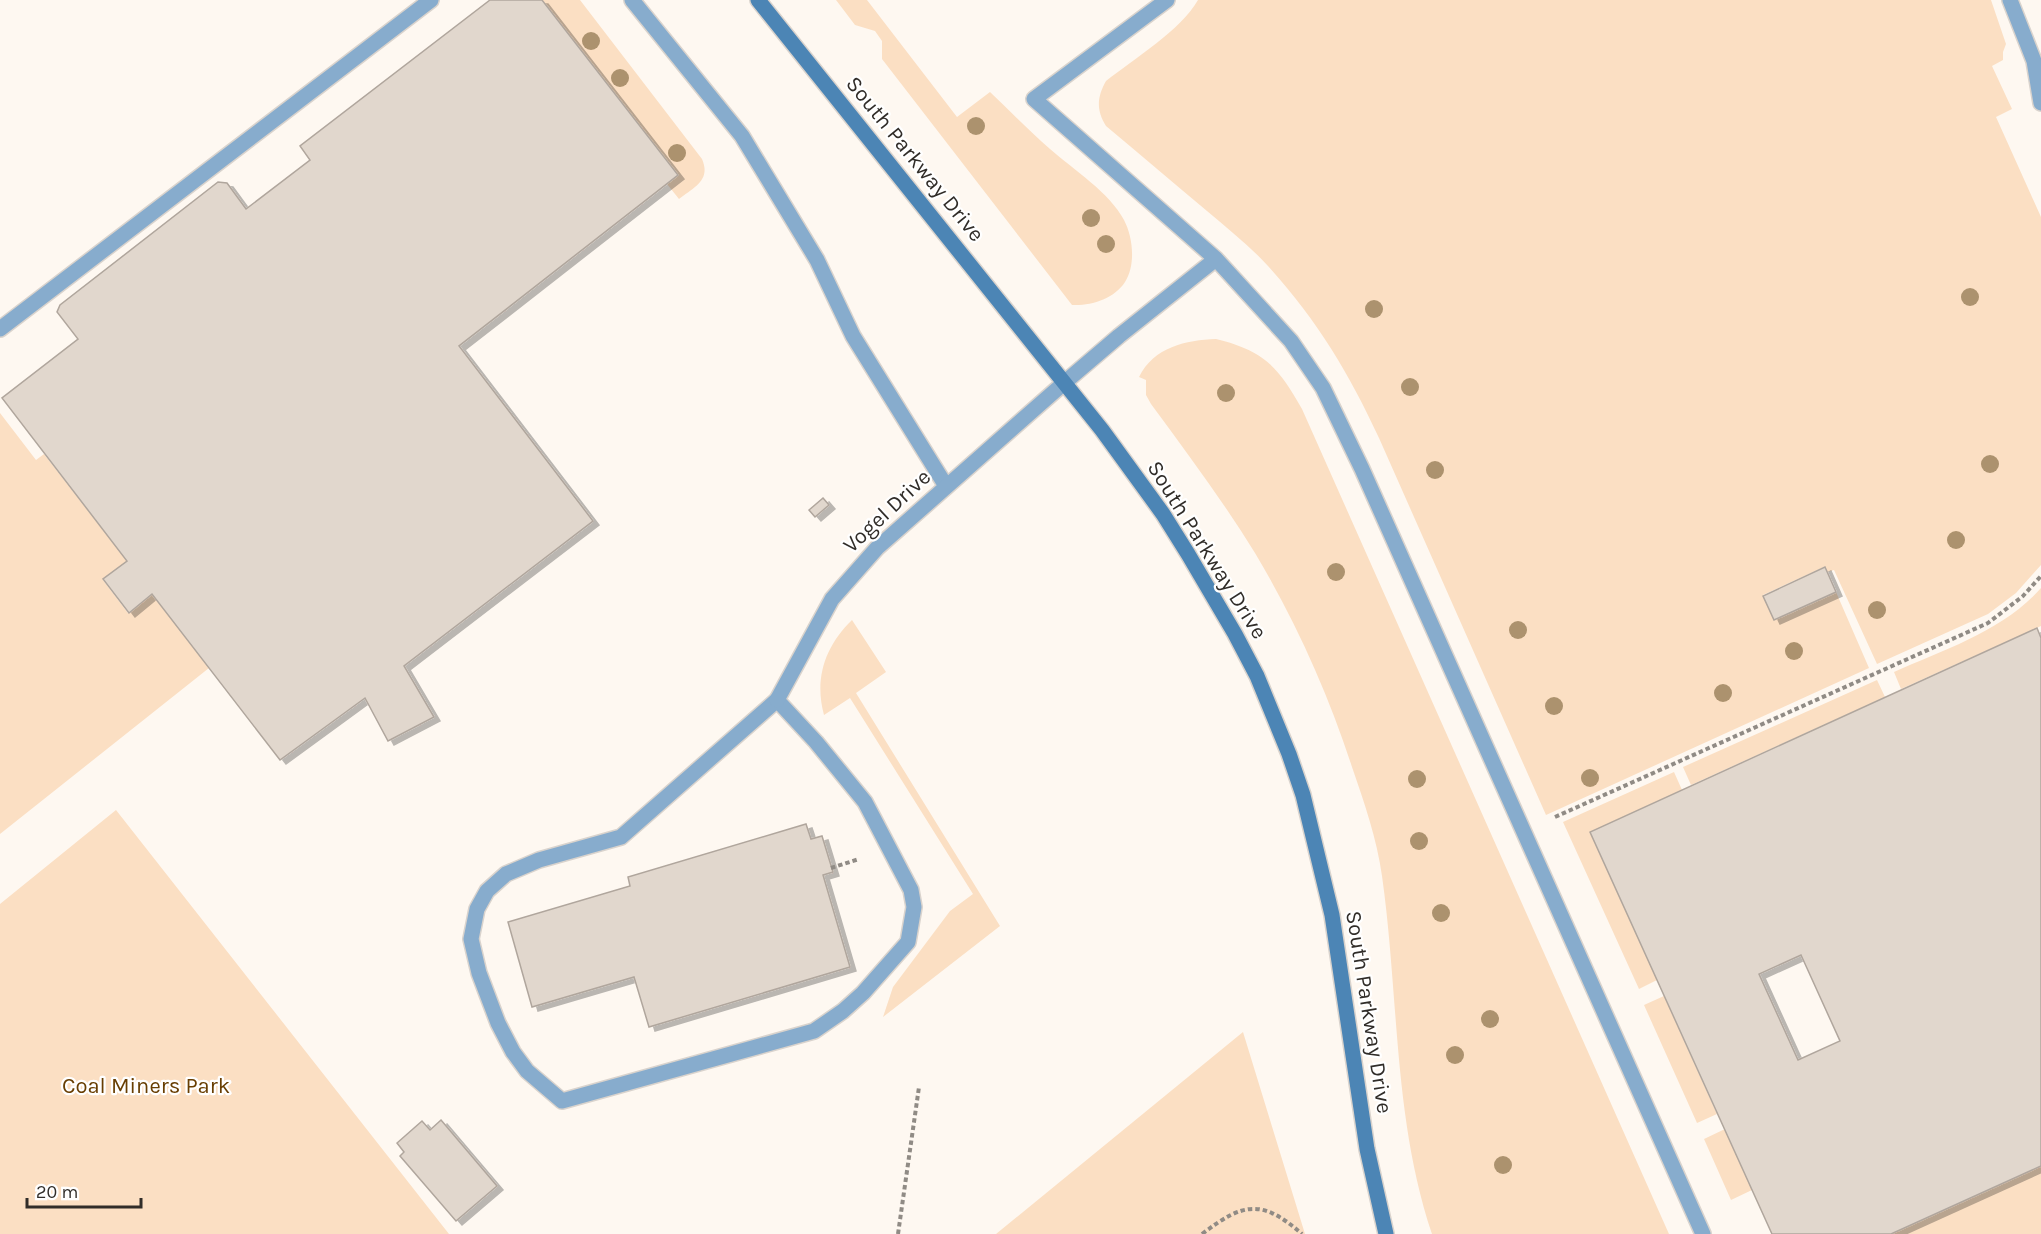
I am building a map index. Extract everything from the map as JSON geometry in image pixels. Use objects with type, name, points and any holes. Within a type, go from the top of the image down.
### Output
[{"type":"main road","name":"South Parkway Drive","points":[[758,0],[1102,430],[1188,554],[1257,676],[1303,795],[1332,915],[1367,1149],[1386,1234]]},
{"type":"street","points":[[0,330],[431,0]]},
{"type":"street","points":[[632,0],[742,136],[817,260],[853,336],[946,486]]},
{"type":"street","points":[[1167,0],[1034,99],[1216,259],[1291,341],[1323,388],[1703,1234]]},
{"type":"street","points":[[2010,0],[2037,62],[2041,103]]},
{"type":"street","name":"Vogel Drive","points":[[777,700],[832,599],[877,548],[1119,336],[1216,259]]},
{"type":"street","points":[[777,700],[816,742],[870,811],[911,890],[914,907],[908,942],[863,993],[843,1011],[814,1031],[562,1101],[527,1071],[513,1052],[498,1023],[479,974],[471,939],[477,909],[487,891],[506,874],[539,860],[621,837],[777,700]]},
{"type":"path","points":[[1555,817],[1988,623],[2023,596],[2041,576]]},
{"type":"path","points":[[831,868],[859,859]]},
{"type":"path","points":[[898,1234],[920,1087]]},
{"type":"path","points":[[1202,1234],[1235,1214],[1254,1208],[1269,1210],[1302,1234]]},
{"type":"green space","points":[[542,0],[580,0],[702,159],[703,178],[696,187],[679,199],[667,184],[677,175]]},
{"type":"green space","points":[[836,0],[867,0],[957,117],[990,92],[1042,142],[1110,200],[1124,220],[1130,234],[1132,251],[1131,268],[1125,282],[1115,293],[1102,300],[1072,305],[882,59],[882,41],[875,31],[855,25]]},
{"type":"green space","points":[[1198,0],[1991,0],[2006,44],[2003,60],[1992,66],[2012,109],[1996,117],[2041,217],[2041,565],[2016,593],[1988,614],[1877,664],[1834,570],[1827,572],[1824,567],[1763,595],[1774,620],[1836,592],[1869,668],[1546,815],[1379,438],[1356,391],[1331,348],[1286,286],[1261,259],[1106,126],[1103,120],[1099,104],[1106,81],[1169,33]]},
{"type":"green space","points":[[1216,339],[1247,349],[1268,363],[1285,382],[1302,409],[1669,1234],[1432,1234],[1419,1190],[1410,1146],[1380,862],[1370,821],[1343,739],[1310,657],[1270,578],[1230,515],[1151,404],[1146,395],[1146,380],[1139,377],[1153,359],[1172,347],[1193,341]]},
{"type":"green space","points":[[0,413],[36,460],[44,454],[127,561],[103,580],[128,613],[152,594],[209,668],[0,834]]},
{"type":"green space","points":[[2041,588],[2041,626],[1901,689],[1894,672],[1972,638],[2009,616]]},
{"type":"green space","points":[[852,620],[886,672],[856,693],[1000,926],[883,1017],[893,987],[950,911],[973,894],[850,698],[824,715],[820,689],[824,664],[835,641]]},
{"type":"green space","points":[[1877,680],[1885,697],[1691,785],[1683,767]]},
{"type":"green space","points":[[1674,772],[1682,790],[1590,832],[1657,980],[1639,989],[1563,822]]},
{"type":"green space","name":"Coal Miners Park","points":[[116,810],[449,1234],[0,1234],[0,904]]},
{"type":"green space","points":[[1664,996],[1717,1114],[1697,1123],[1644,1005]]},
{"type":"green space","points":[[1243,1032],[1305,1234],[996,1234]]},
{"type":"green space","points":[[1725,1129],[1752,1190],[1731,1200],[1704,1139]]},
{"type":"green space","points":[[2041,1166],[2041,1234],[1891,1234]]},
{"type":"building","points":[[490,0],[542,0],[678,175],[459,346],[593,521],[404,666],[434,717],[388,741],[365,698],[280,760],[152,594],[129,613],[103,579],[127,561],[2,398],[78,339],[57,312],[60,305],[218,182],[227,183],[246,209],[310,160],[300,146]]},
{"type":"building","points":[[823,498],[829,505],[815,517],[809,510]]},
{"type":"building","points":[[1825,567],[1836,592],[1774,620],[1763,596]]},
{"type":"building","points":[[2037,628],[2041,638],[2041,1166],[1891,1234],[1772,1234],[1590,832]],"holes":[[[1801,955],[1840,1041],[1798,1060],[1759,974]]]},
{"type":"building","points":[[806,824],[811,839],[822,836],[833,872],[823,875],[850,967],[649,1027],[634,977],[532,1007],[508,922],[630,886],[628,877]]},
{"type":"building","points":[[441,1120],[497,1186],[456,1221],[400,1156],[404,1152],[397,1143],[422,1121],[430,1130]]}]
